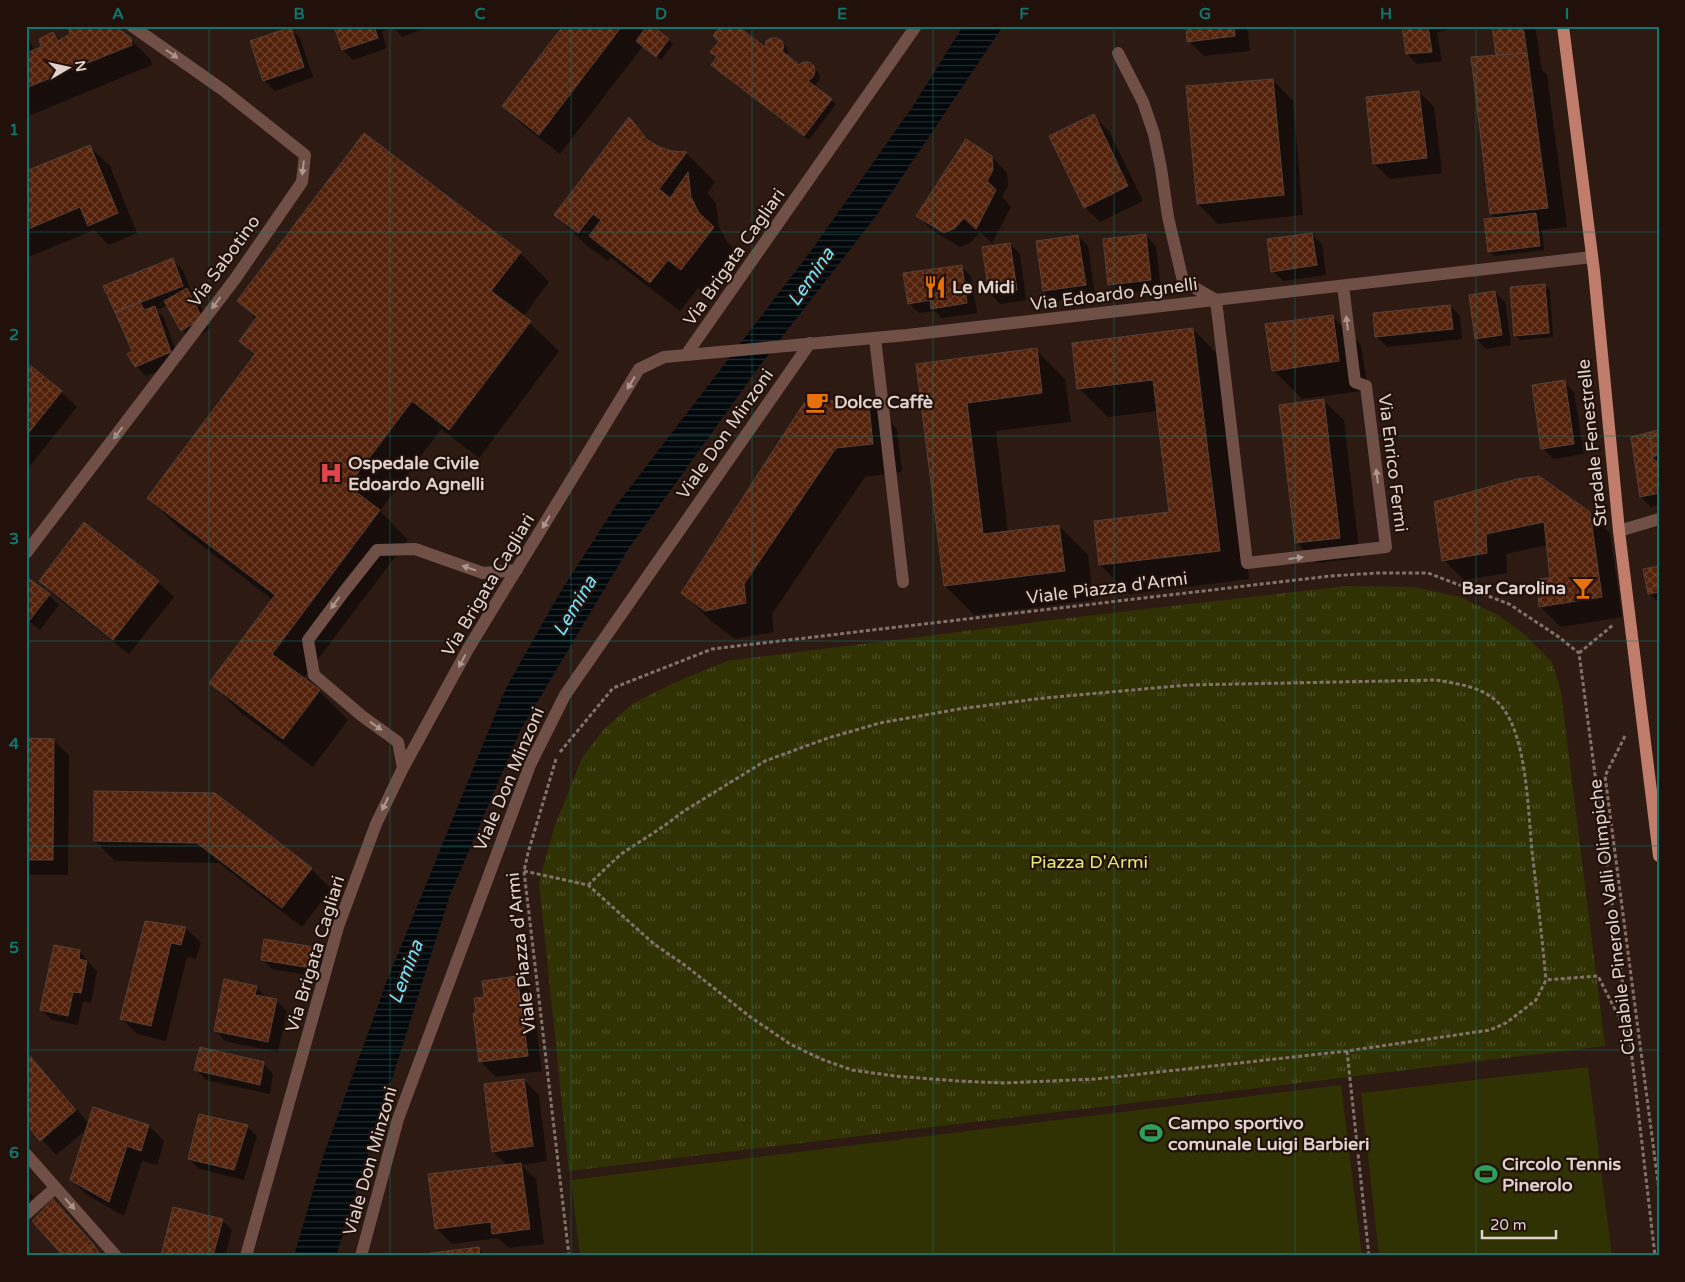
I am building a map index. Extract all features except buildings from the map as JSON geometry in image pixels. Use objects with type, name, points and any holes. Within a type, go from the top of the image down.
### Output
[{"type":"main road","name":"Stradale Fenestrelle","points":[[1563,26],[1592,257],[1628,611],[1659,856]]},
{"type":"street","name":"Via Sabotino","points":[[26,553],[234,279],[302,182],[305,155],[223,90],[132,26]]},
{"type":"street","name":"Via Brigata Cagliari","points":[[246,1256],[338,927],[376,824],[403,768],[468,649],[640,369],[664,357],[686,355],[916,26]]},
{"type":"street","name":"Via Edoardo Agnelli","points":[[1118,53],[1143,102],[1154,134],[1162,168],[1168,217],[1184,281],[1216,300]]},
{"type":"street","name":"Via Edoardo Agnelli","points":[[686,355],[875,338],[1592,257]]},
{"type":"street","name":"Via Enrico Fermi","points":[[1216,300],[1248,563],[1386,547],[1366,386],[1355,382],[1343,286]]},
{"type":"street","points":[[875,338],[903,582]]},
{"type":"street","name":"Viale Don Minzoni","points":[[361,1256],[398,1119],[530,765],[564,695],[810,343]]},
{"type":"street","points":[[1619,531],[1659,518]]},
{"type":"street","points":[[403,768],[398,742],[362,716],[314,675],[308,640],[377,550],[415,548],[483,573],[517,570]]},
{"type":"street","points":[[26,1154],[116,1256]]},
{"type":"street","points":[[26,1214],[55,1188]]},
{"type":"path","name":"Viale Piazza d'Armi","points":[[569,1256],[524,871],[557,755],[613,688],[712,648],[1330,576],[1377,573],[1428,573],[1509,604],[1556,635],[1579,653]]},
{"type":"path","points":[[1628,611],[1579,653],[1630,1040],[1655,1256]]},
{"type":"path","points":[[524,871],[588,885],[654,944],[686,966],[748,1016],[790,1044],[821,1059],[852,1070],[895,1076],[1004,1083],[1096,1079],[1347,1051],[1490,1030],[1506,1023],[1536,1000],[1546,980],[1525,780],[1520,752],[1511,721],[1501,706],[1485,692],[1436,680],[1188,685],[1044,698],[959,709],[880,723],[828,738],[765,761],[684,811],[621,854],[588,885]]},
{"type":"path","name":"Ciclabile Pinerolo Valli Olimpiche","points":[[1630,728],[1605,776],[1659,1190]]},
{"type":"path","points":[[1546,980],[1598,976],[1630,1040]]},
{"type":"path","points":[[1347,1051],[1369,1256]]},
{"type":"green space","name":"Piazza D'Armi","points":[[1346,586],[1414,587],[1460,597],[1498,615],[1523,633],[1552,662],[1561,692],[1605,1046],[569,1171],[539,882],[555,825],[582,758],[603,730],[632,704],[676,682],[727,661],[1077,617]]},
{"type":"green space","name":"Circolo Tennis Pinerolo","points":[[1588,1067],[1612,1256],[1379,1256],[1361,1093]]},
{"type":"green space","name":"Campo sportivo comunale Luigi Barbieri","points":[[1341,1085],[1362,1256],[580,1256],[571,1180]]},
{"type":"water","name":"Lemina","points":[[963,26],[1003,26],[876,216],[761,364],[627,551],[520,731],[450,895],[336,1256],[294,1256],[324,1154],[388,978],[506,688],[558,596],[615,507],[811,251],[913,106]]},
{"type":"place","name":"Le Midi","points":[[935,287]]},
{"type":"place","name":"Dolce Caffè","points":[[817,402]]},
{"type":"place","name":"Ospedale Civile Edoardo Agnelli","points":[[331,473]]},
{"type":"place","name":"Bar Carolina","points":[[1583,588]]},
{"type":"place","name":"Campo sportivo comunale Luigi Barbieri","points":[[1151,1133]]},
{"type":"place","name":"Circolo Tennis Pinerolo","points":[[1486,1174]]}]
